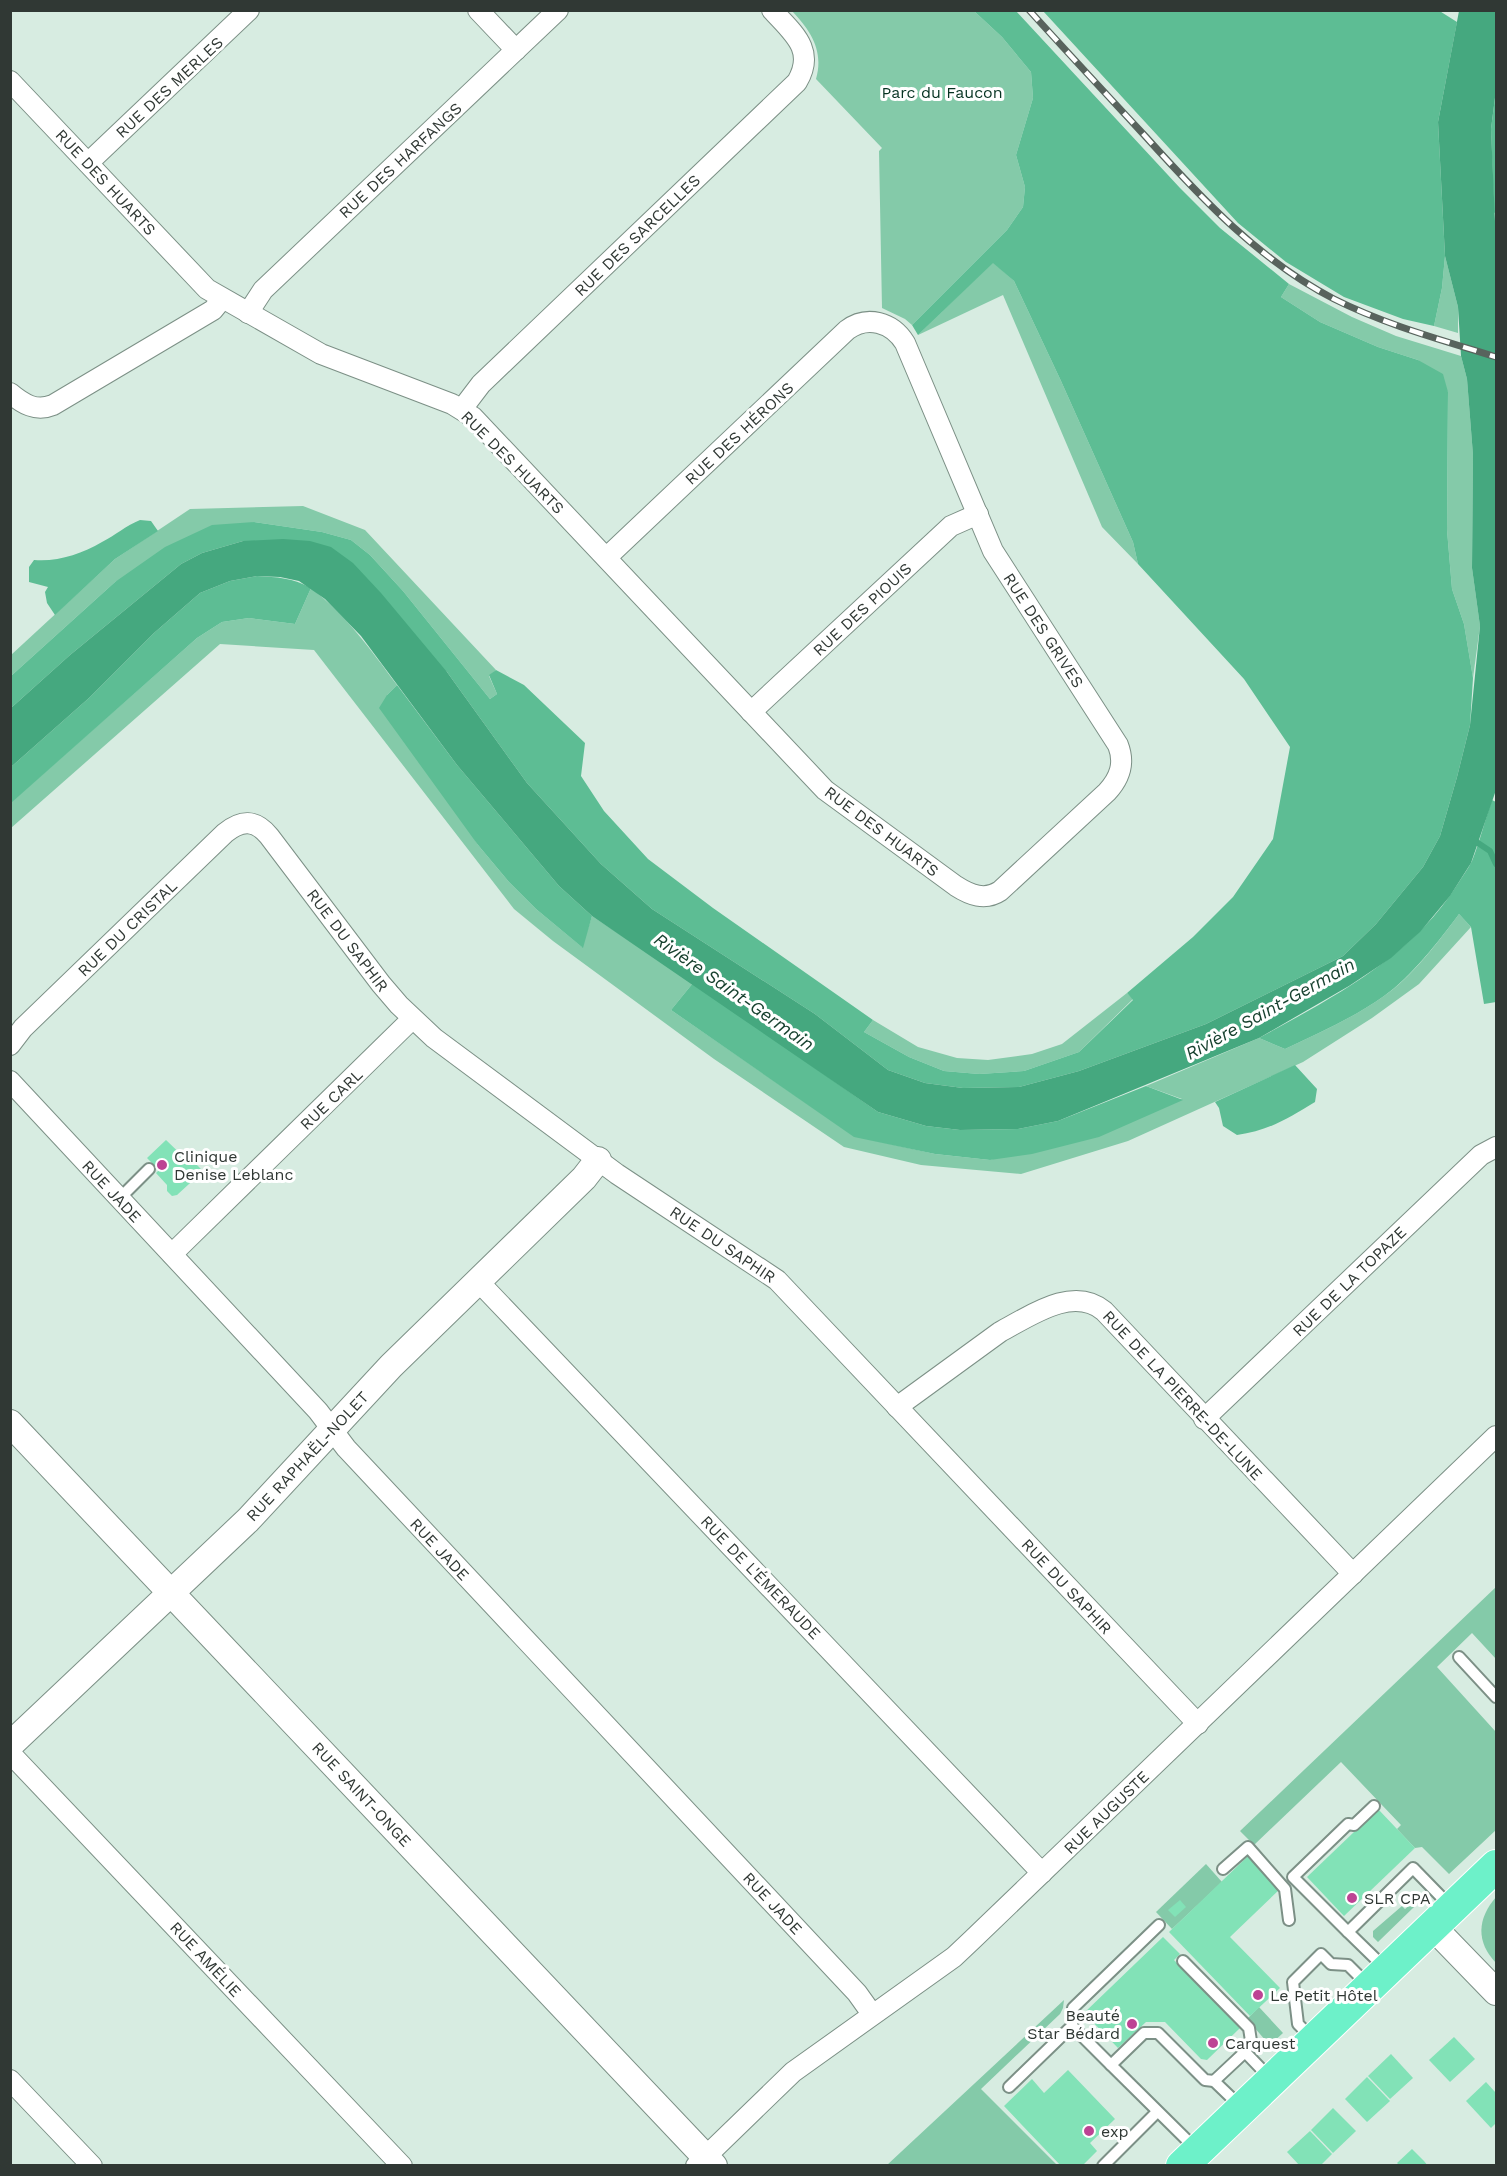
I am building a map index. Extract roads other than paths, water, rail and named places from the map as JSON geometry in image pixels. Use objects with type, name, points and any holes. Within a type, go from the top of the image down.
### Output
[{"type":"main road","points":[[1195,2157],[1242,2108],[1497,1866]]},
{"type":"street","name":"RUE DES MERLES","points":[[88,163],[249,10]]},
{"type":"street","points":[[478,10],[516,51]]},
{"type":"street","name":"RUE DES HARFANGS","points":[[248,313],[263,290],[558,10]]},
{"type":"street","name":"RUE DES SARCELLES","points":[[462,409],[481,384],[793,87],[800,76],[806,58],[801,43],[772,10]]},
{"type":"street","name":"RUE DES HUARTS","points":[[10,81],[207,289],[321,354],[462,409],[479,423],[833,797],[956,886],[974,896],[982,897]]},
{"type":"street","points":[[10,393],[28,406],[45,408],[53,405],[213,310],[222,299]]},
{"type":"street","name":"RUE DES GRIVES","points":[[878,322],[893,328],[905,343],[993,551],[1118,745],[1122,762],[1118,778],[1107,792],[1008,885],[995,895],[982,897]]},
{"type":"street","name":"RUE DES HÉRONS","points":[[606,558],[847,330],[861,323],[878,322]]},
{"type":"street","name":"RUE DES PIOUIS","points":[[751,712],[951,526],[978,514]]},
{"type":"street","name":"RUE DU SAPHIR","points":[[250,822],[264,830],[269,836],[381,984],[412,1019],[434,1038],[598,1160],[777,1280],[1197,1724]]},
{"type":"street","name":"RUE DU CRISTAL","points":[[10,1045],[23,1028],[225,833],[239,823],[250,822]]},
{"type":"street","name":"RUE CARL","points":[[172,1254],[412,1019]]},
{"type":"street","name":"RUE JADE","points":[[10,1081],[318,1411],[346,1448],[859,1995],[873,2014]]},
{"type":"street","name":"RUE DE LA TOPAZE","points":[[1204,1419],[1481,1155],[1497,1147]]},
{"type":"street","name":"RUE RAPHAËL-NOLET","points":[[10,1745],[248,1520],[391,1366],[584,1178],[598,1160]]},
{"type":"street","name":"RUE DE L'ÉMERAUDE","points":[[478,1281],[1042,1873]]},
{"type":"street","name":"RUE DE LA PIERRE-DE-LUNE","points":[[897,1407],[1000,1332],[1062,1302],[1078,1301],[1093,1304],[1104,1311],[1353,1574]]},
{"type":"street","name":"RUE SAINT-ONGE","points":[[10,1423],[705,2163]]},
{"type":"street","name":"RUE AUGUSTE","points":[[705,2163],[793,2072],[954,1957],[1497,1436]]},
{"type":"street","name":"RUE AMÉLIE","points":[[10,1753],[402,2166]]},
{"type":"street","points":[[1442,1918],[1497,1992]]},
{"type":"street","points":[[10,2080],[92,2166]]},
{"type":"lane","points":[[119,1199],[149,1169]]},
{"type":"lane","points":[[1460,1656],[1497,1697]]},
{"type":"lane","points":[[1374,1806],[1354,1825],[1348,1824],[1293,1877],[1348,1932],[1378,1978]]},
{"type":"lane","points":[[1223,1869],[1248,1847],[1286,1889],[1288,1920]]},
{"type":"lane","points":[[1348,1932],[1413,1868],[1442,1918]]},
{"type":"lane","points":[[1008,2087],[1072,2026],[1073,2008],[1159,1925]]},
{"type":"lane","points":[[1313,2040],[1298,2024],[1293,1982],[1321,1954],[1331,1964],[1348,1965],[1378,1978]]},
{"type":"lane","points":[[1183,1961],[1249,2028],[1251,2041],[1245,2052],[1214,2081]]},
{"type":"lane","points":[[1072,2026],[1157,2112],[1195,2157]]},
{"type":"lane","points":[[1111,2065],[1144,2033],[1158,2033],[1205,2080],[1214,2081],[1242,2108]]},
{"type":"lane","points":[[1245,2052],[1272,2080]]},
{"type":"lane","points":[[1103,2166],[1157,2112]]},
{"type":"water","name":"Rivière Saint-Germain","points":[[1459,11],[1496,11],[1496,90],[1491,129],[1496,244],[1496,790],[1471,863],[1450,896],[1420,932],[1391,958],[1349,986],[1259,1038],[1058,1121],[1018,1129],[960,1130],[926,1126],[878,1112],[592,916],[559,886],[457,765],[361,636],[325,599],[299,581],[257,576],[230,581],[200,593],[154,633],[89,698],[11,767],[11,708],[70,655],[181,564],[202,553],[243,541],[283,539],[310,541],[331,547],[353,563],[381,593],[447,672],[527,783],[601,864],[652,909],[815,1014],[888,1070],[925,1083],[963,1088],[1019,1087],[1079,1071],[1206,1024],[1343,956],[1376,924],[1423,867],[1440,836],[1470,725],[1480,626],[1472,568],[1473,455],[1467,379],[1461,356],[1458,307],[1445,256],[1438,122]]},
{"type":"waterway","points":[[1472,839],[1490,851],[1496,864]]},
{"type":"railway","points":[[1029,10],[1210,205],[1256,247],[1281,266],[1334,299],[1374,317],[1496,357]]},
{"type":"place","name":"Clinique Denise Leblanc","points":[[162,1165]]},
{"type":"place","name":"SLR CPA","points":[[1352,1898]]},
{"type":"place","name":"Le Petit Hôtel","points":[[1258,1995]]},
{"type":"place","name":"Beauté Star Bédard","points":[[1132,2024]]},
{"type":"place","name":"Carquest","points":[[1213,2043]]},
{"type":"place","name":"exp","points":[[1089,2131]]},
{"type":"park label","name":"Parc du Faucon","points":[[942,92]]}]
